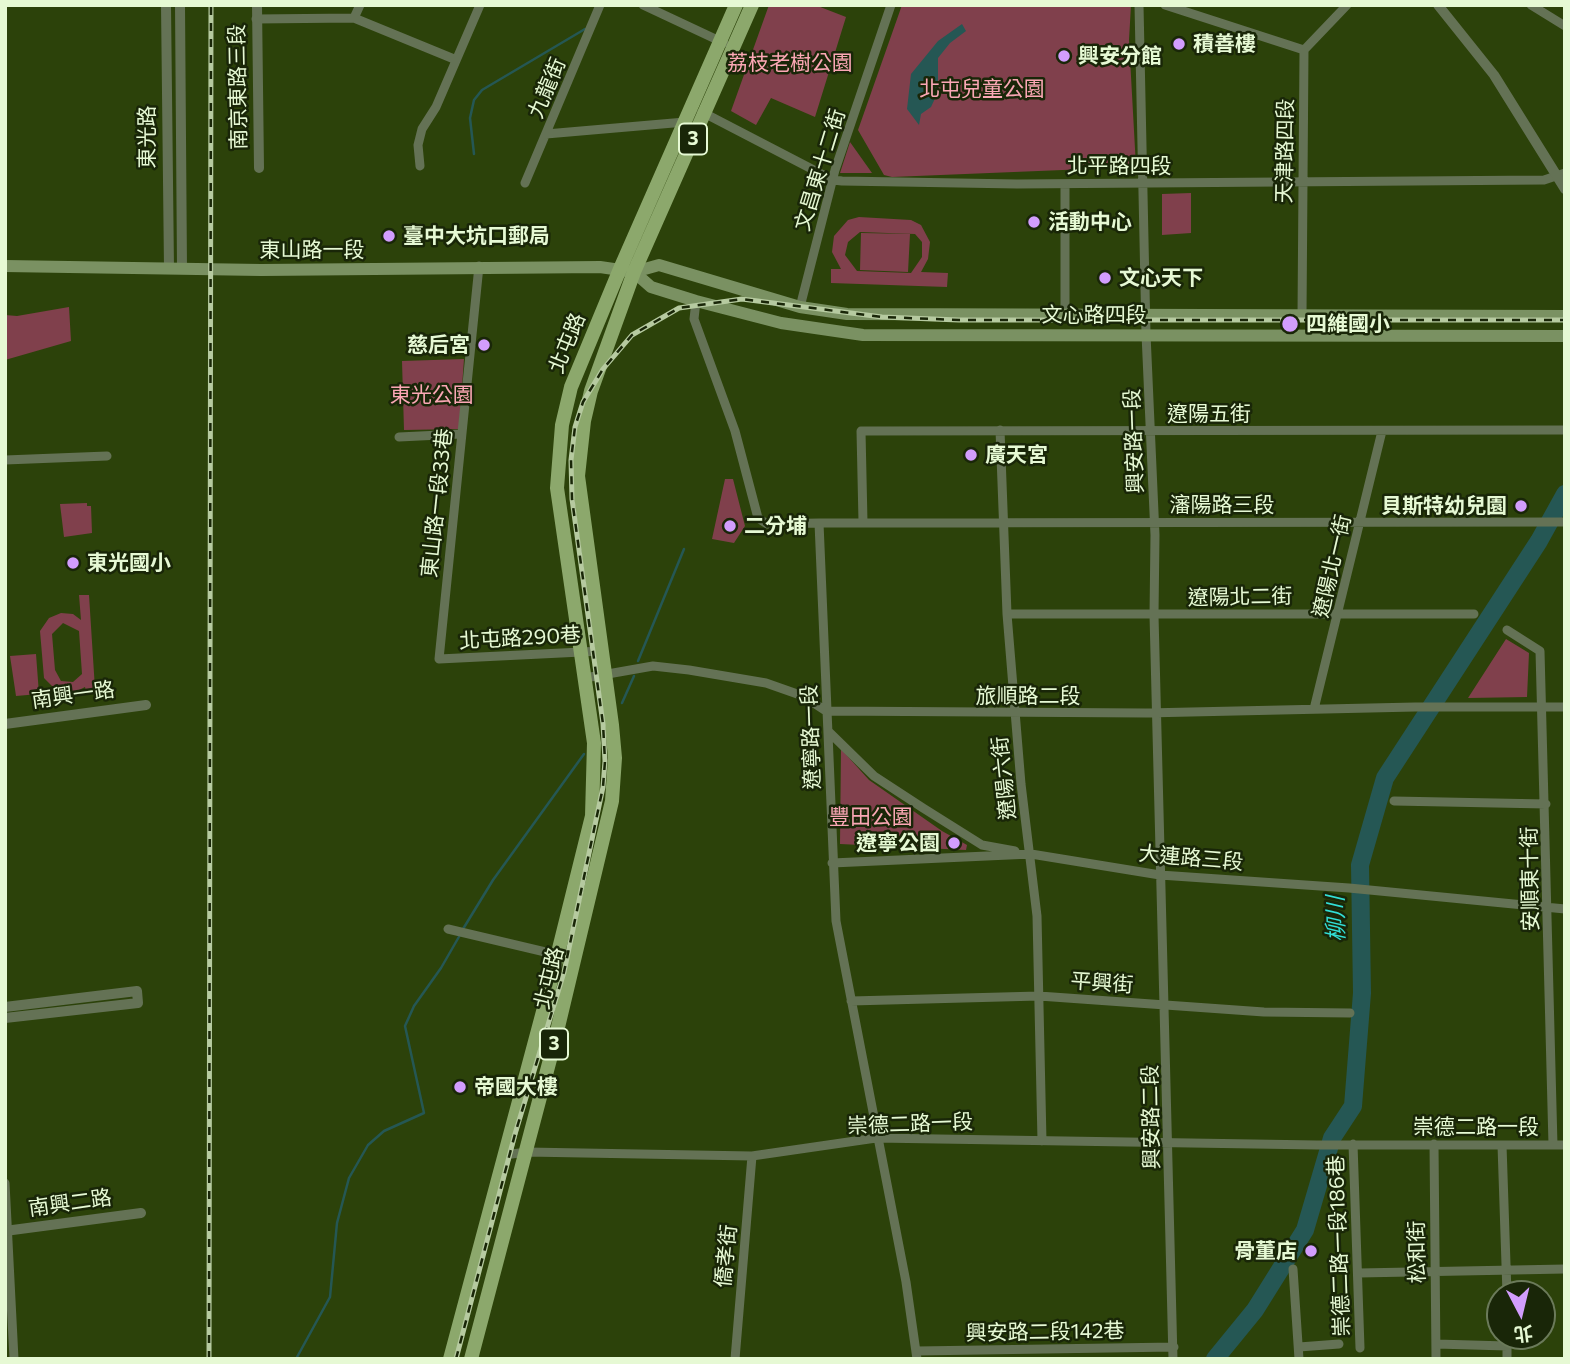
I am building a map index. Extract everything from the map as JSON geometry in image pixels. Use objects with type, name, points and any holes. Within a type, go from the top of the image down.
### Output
[{"type":"main road","name":"北屯路","points":[[727,44],[736,5]]},
{"type":"main road","name":"北屯路","points":[[450,1359],[558,956],[592,816],[594,743],[559,505],[559,439],[571,387],[627,270],[727,44],[752,5]]},
{"type":"main road","name":"北屯路","points":[[471,1359],[527,1152],[607,833],[614,781],[610,706],[578,477],[579,451],[591,391],[627,270],[684,122],[697,110]]},
{"type":"main road","name":"文心路四段","points":[[627,270],[659,265],[800,307],[861,315],[1065,313],[1565,316]]},
{"type":"main road","name":"東山路一段","points":[[5,266],[392,270],[479,266],[627,270]]},
{"type":"main road","name":"文心路四段","points":[[627,270],[651,288],[696,301],[781,323],[863,335],[1565,336]]},
{"type":"street","name":"東光路","points":[[166,5],[169,269]]},
{"type":"street","name":"東光路","points":[[180,5],[182,269]]},
{"type":"street","name":"南京東路三段","points":[[257,5],[259,169]]},
{"type":"street","points":[[354,18],[360,5]]},
{"type":"street","points":[[420,166],[418,145],[422,129],[436,107],[454,59],[480,5]]},
{"type":"street","name":"九龍街","points":[[525,183],[600,5]]},
{"type":"street","points":[[643,5],[727,44]]},
{"type":"street","name":"文昌東十二街","points":[[800,307],[832,180],[891,5]]},
{"type":"street","name":"興安路一段","points":[[1139,5],[1141,183],[1155,523],[1154,615],[1160,875]]},
{"type":"street","points":[[1165,5],[1304,50],[1348,5]]},
{"type":"street","points":[[1438,5],[1494,75],[1562,174],[1565,189]]},
{"type":"street","points":[[1531,5],[1565,26]]},
{"type":"street","points":[[257,19],[354,18],[454,59]]},
{"type":"street","name":"天津路四段","points":[[1302,315],[1304,50]]},
{"type":"street","name":"北平路四段","points":[[697,110],[832,180],[1065,184],[1544,180],[1562,174]]},
{"type":"street","points":[[546,134],[684,122]]},
{"type":"street","points":[[1065,184],[1065,313]]},
{"type":"street","name":"東山路一段33巷","points":[[439,659],[479,266]]},
{"type":"street","points":[[696,301],[694,319],[735,431],[758,519],[767,524],[818,523]]},
{"type":"street","name":"遼陽六街","points":[[1000,430],[1007,614],[1021,784],[1037,916],[1042,1141]]},
{"type":"street","name":"遼陽五街","points":[[863,522],[861,431],[1565,430]]},
{"type":"street","name":"遼陽北一街","points":[[1314,709],[1382,431]]},
{"type":"street","points":[[398,437],[461,434]]},
{"type":"street","points":[[5,460],[107,456]]},
{"type":"street","name":"瀋陽路三段","points":[[818,523],[1565,522]]},
{"type":"street","name":"遼寧路一段","points":[[818,523],[836,921],[917,1355]]},
{"type":"street","name":"遼陽北二街","points":[[1007,614],[1474,614]]},
{"type":"street","name":"安順東十街","points":[[1507,630],[1540,652],[1553,1145]]},
{"type":"street","name":"北屯路290巷","points":[[439,659],[602,651]]},
{"type":"street","name":"旅順路二段","points":[[605,675],[641,668],[677,668],[766,683],[803,696],[826,711],[1016,714],[1423,707],[1542,708]]},
{"type":"street","points":[[585,678],[605,675]]},
{"type":"street","name":"南興一路","points":[[5,723],[146,705]]},
{"type":"street","points":[[1542,708],[1565,707]]},
{"type":"street","name":"大連路三段","points":[[829,732],[874,776],[982,845],[1160,875],[1349,888],[1548,908]]},
{"type":"street","points":[[1394,801],[1546,804]]},
{"type":"street","name":"大連路三段","points":[[832,863],[1031,854]]},
{"type":"street","name":"興安路二段","points":[[1160,875],[1166,1006],[1173,1359]]},
{"type":"street","points":[[1548,908],[1565,909]]},
{"type":"street","points":[[452,930],[558,956]]},
{"type":"street","points":[[5,1007],[137,991],[138,1003],[5,1018]]},
{"type":"street","name":"平興街","points":[[851,1001],[1039,996],[1166,1006],[1350,1013]]},
{"type":"street","name":"崇德二路一段","points":[[504,1155],[527,1152],[752,1156],[876,1138],[1317,1145],[1565,1145]]},
{"type":"street","name":"崇德二路一段186巷","points":[[1349,1144],[1359,1273],[1360,1348]]},
{"type":"street","name":"松和街","points":[[1434,1144],[1436,1359]]},
{"type":"street","points":[[1502,1144],[1507,1280]]},
{"type":"street","name":"僑孝街","points":[[735,1359],[752,1156]]},
{"type":"street","points":[[5,1184],[14,1359]]},
{"type":"street","name":"南興二路","points":[[6,1231],[141,1213]]},
{"type":"street","points":[[1293,1269],[1299,1359]]},
{"type":"street","points":[[1359,1273],[1565,1269]]},
{"type":"street","points":[[1436,1344],[1486,1342]]},
{"type":"street","points":[[1299,1347],[1339,1344]]},
{"type":"street","name":"興安路二段142巷","points":[[917,1355],[1174,1348]]},
{"type":"green space","name":"荔枝老樹公園","points":[[769,5],[815,5],[846,17],[815,117],[771,98],[756,125],[731,111]]},
{"type":"green space","name":"北屯兒童公園","points":[[902,5],[1131,5],[1129,40],[1136,167],[892,177],[884,175],[858,130]]},
{"type":"green space","points":[[850,142],[872,173],[840,173]]},
{"type":"green space","points":[[1191,193],[1191,233],[1162,235],[1162,194]]},
{"type":"green space","points":[[859,217],[911,220],[921,225],[930,242],[928,259],[921,272],[948,273],[947,287],[831,283],[831,269],[841,269],[832,252],[834,236],[848,220]],"holes":[[[860,232],[915,234],[922,242],[922,257],[911,273],[857,271],[845,255],[848,242]]]},
{"type":"green space","points":[[861,233],[910,234],[908,272],[860,270]]},
{"type":"green space","points":[[69,307],[71,341],[5,360],[5,315],[17,316]]},
{"type":"green space","name":"東光公園","points":[[464,359],[459,429],[404,430],[402,361]]},
{"type":"green space","points":[[725,479],[733,479],[745,526],[734,543],[712,539]]},
{"type":"green space","points":[[87,503],[87,506],[91,506],[92,533],[64,537],[60,504]]},
{"type":"green space","points":[[79,595],[89,595],[95,689],[86,691],[85,687],[73,693],[59,693],[44,678],[40,631],[49,618],[61,613],[73,614],[81,620]],"holes":[[[63,623],[79,631],[82,674],[73,682],[61,681],[55,670],[52,634]]]},
{"type":"green space","points":[[1506,639],[1529,653],[1527,697],[1468,698]]},
{"type":"green space","points":[[36,654],[39,694],[16,696],[10,656]]},
{"type":"green space","name":"豐田公園","points":[[841,749],[869,780],[942,831],[967,845],[966,850],[840,844]]},
{"type":"water","points":[[962,24],[966,31],[950,43],[938,58],[938,92],[931,107],[921,114],[919,125],[907,109],[911,74],[938,41]]},
{"type":"waterway","points":[[474,154],[470,118],[474,100],[482,90],[585,29]]},
{"type":"waterway","name":"柳川","points":[[1215,1359],[1255,1310],[1305,1230],[1332,1138],[1353,1106],[1362,993],[1360,865],[1385,778],[1539,541],[1565,494]]},
{"type":"waterway","points":[[638,661],[684,549]]},
{"type":"waterway","points":[[622,703],[634,676]]},
{"type":"waterway","points":[[463,929],[493,880],[584,754]]},
{"type":"waterway","points":[[296,1359],[330,1297],[337,1223],[349,1178],[368,1145],[384,1131],[424,1113],[405,1026],[414,1006],[460,935]]},
{"type":"railway","points":[[209,1359],[211,5]]},
{"type":"railway","points":[[456,1359],[515,1134],[564,972],[603,787],[603,724],[572,499],[571,460],[575,427],[583,402],[603,369],[632,335],[679,308],[742,299],[882,317],[959,320],[1565,320]]},
{"type":"place","name":"積善樓","points":[[1179,44]]},
{"type":"place","name":"興安分館","points":[[1064,56]]},
{"type":"place","name":"活動中心","points":[[1034,222]]},
{"type":"place","name":"臺中大坑口郵局","points":[[389,236]]},
{"type":"place","name":"文心天下","points":[[1105,278]]},
{"type":"place","name":"四維國小","points":[[1290,324]]},
{"type":"place","name":"慈后宮","points":[[484,345]]},
{"type":"place","name":"廣天宮","points":[[971,455]]},
{"type":"place","name":"貝斯特幼兒園","points":[[1521,506]]},
{"type":"place","name":"二分埔","points":[[730,526]]},
{"type":"place","name":"東光國小","points":[[73,563]]},
{"type":"place","name":"遼寧公園","points":[[954,843]]},
{"type":"place","name":"帝國大樓","points":[[460,1087]]},
{"type":"place","name":"骨董店","points":[[1311,1251]]}]
